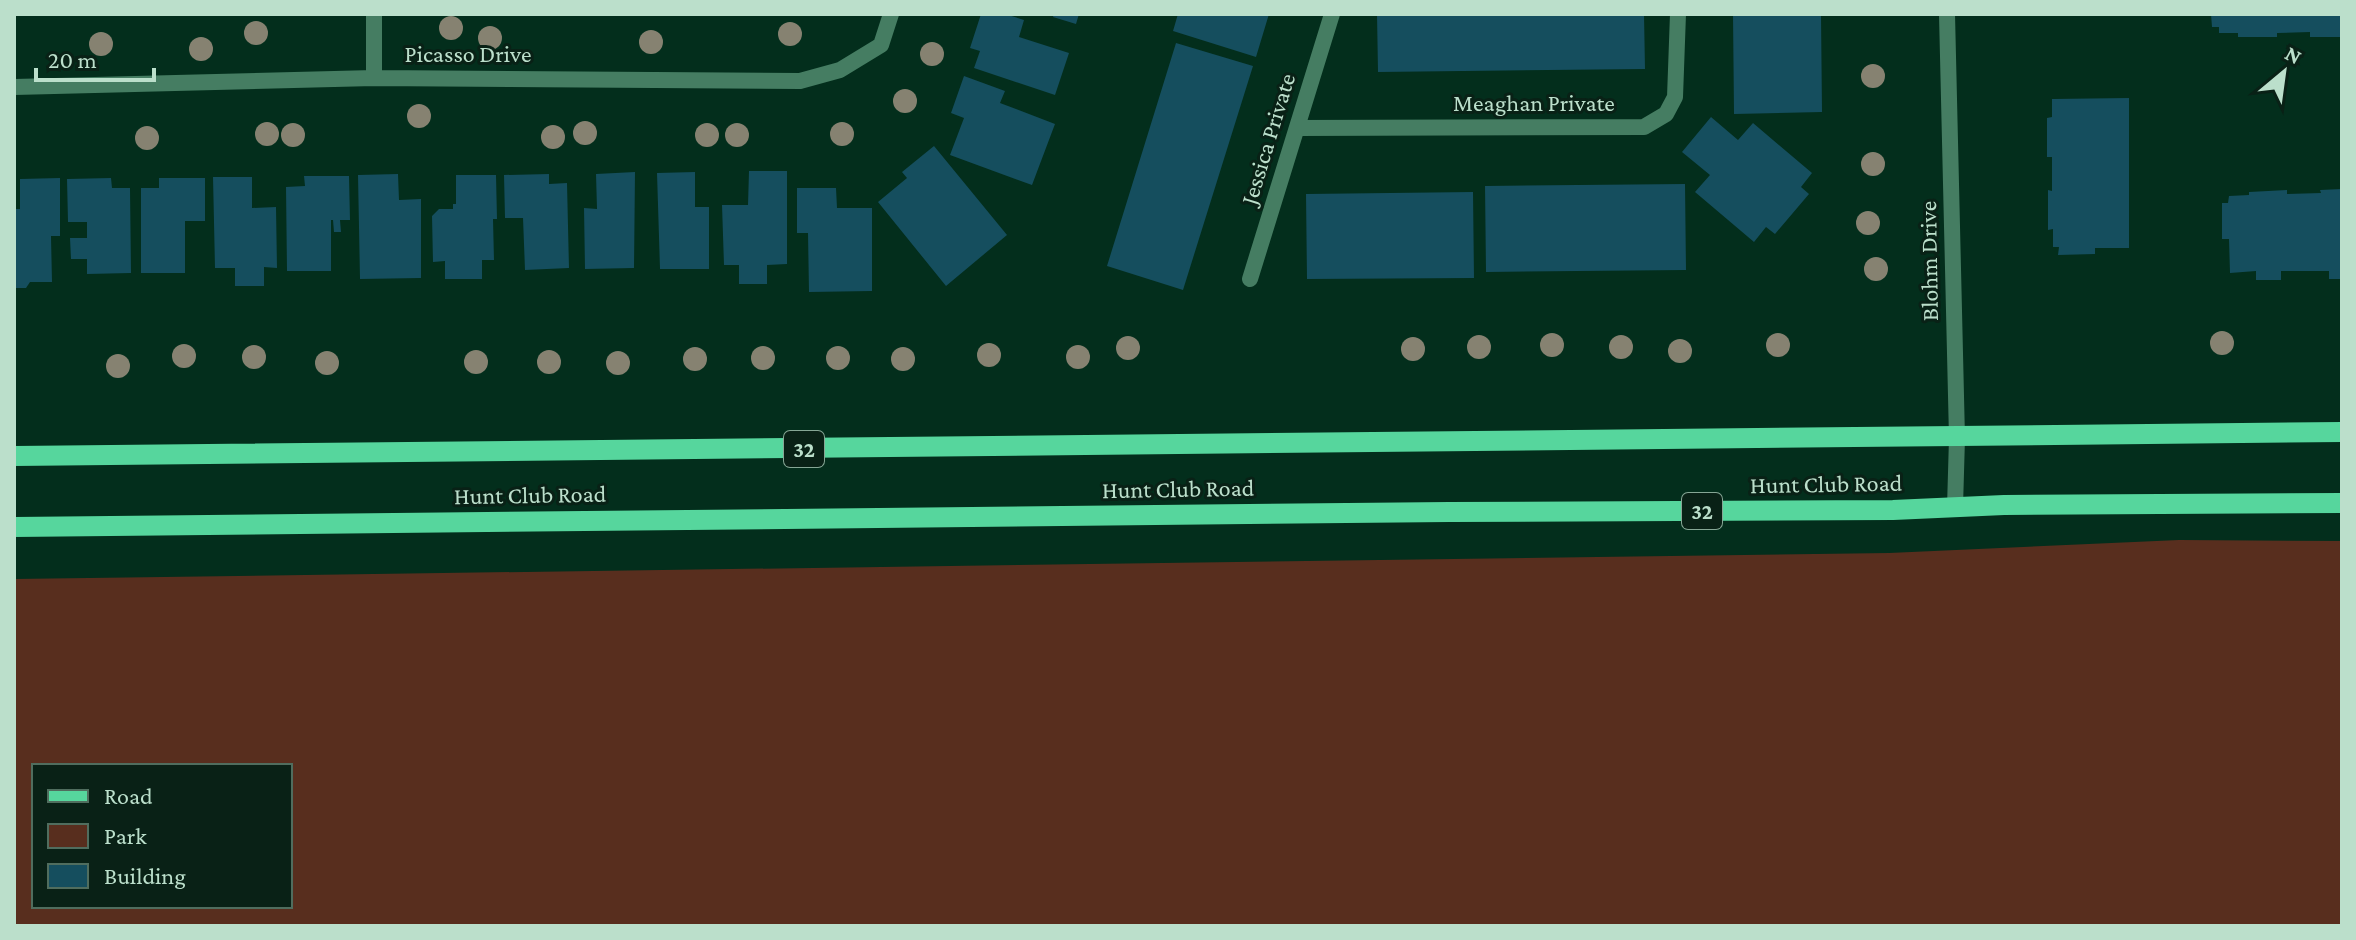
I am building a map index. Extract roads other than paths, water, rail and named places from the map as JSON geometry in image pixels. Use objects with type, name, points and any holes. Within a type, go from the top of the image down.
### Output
[{"type":"main road","name":"Hunt Club Road","points":[[14,456],[2342,432]]},
{"type":"main road","name":"Hunt Club Road","points":[[14,527],[2342,503]]},
{"type":"street","points":[[374,14],[374,78]]},
{"type":"street","name":"Picasso Drive","points":[[14,87],[374,78],[800,81],[840,70],[881,45],[891,14]]},
{"type":"street","name":"Jessica Private","points":[[1250,279],[1332,14]]},
{"type":"street","name":"Meaghan Private","points":[[1297,128],[1644,127],[1666,114],[1675,97],[1678,14]]},
{"type":"street","name":"Blohm Drive","points":[[1947,14],[1957,438],[1955,507]]}]
